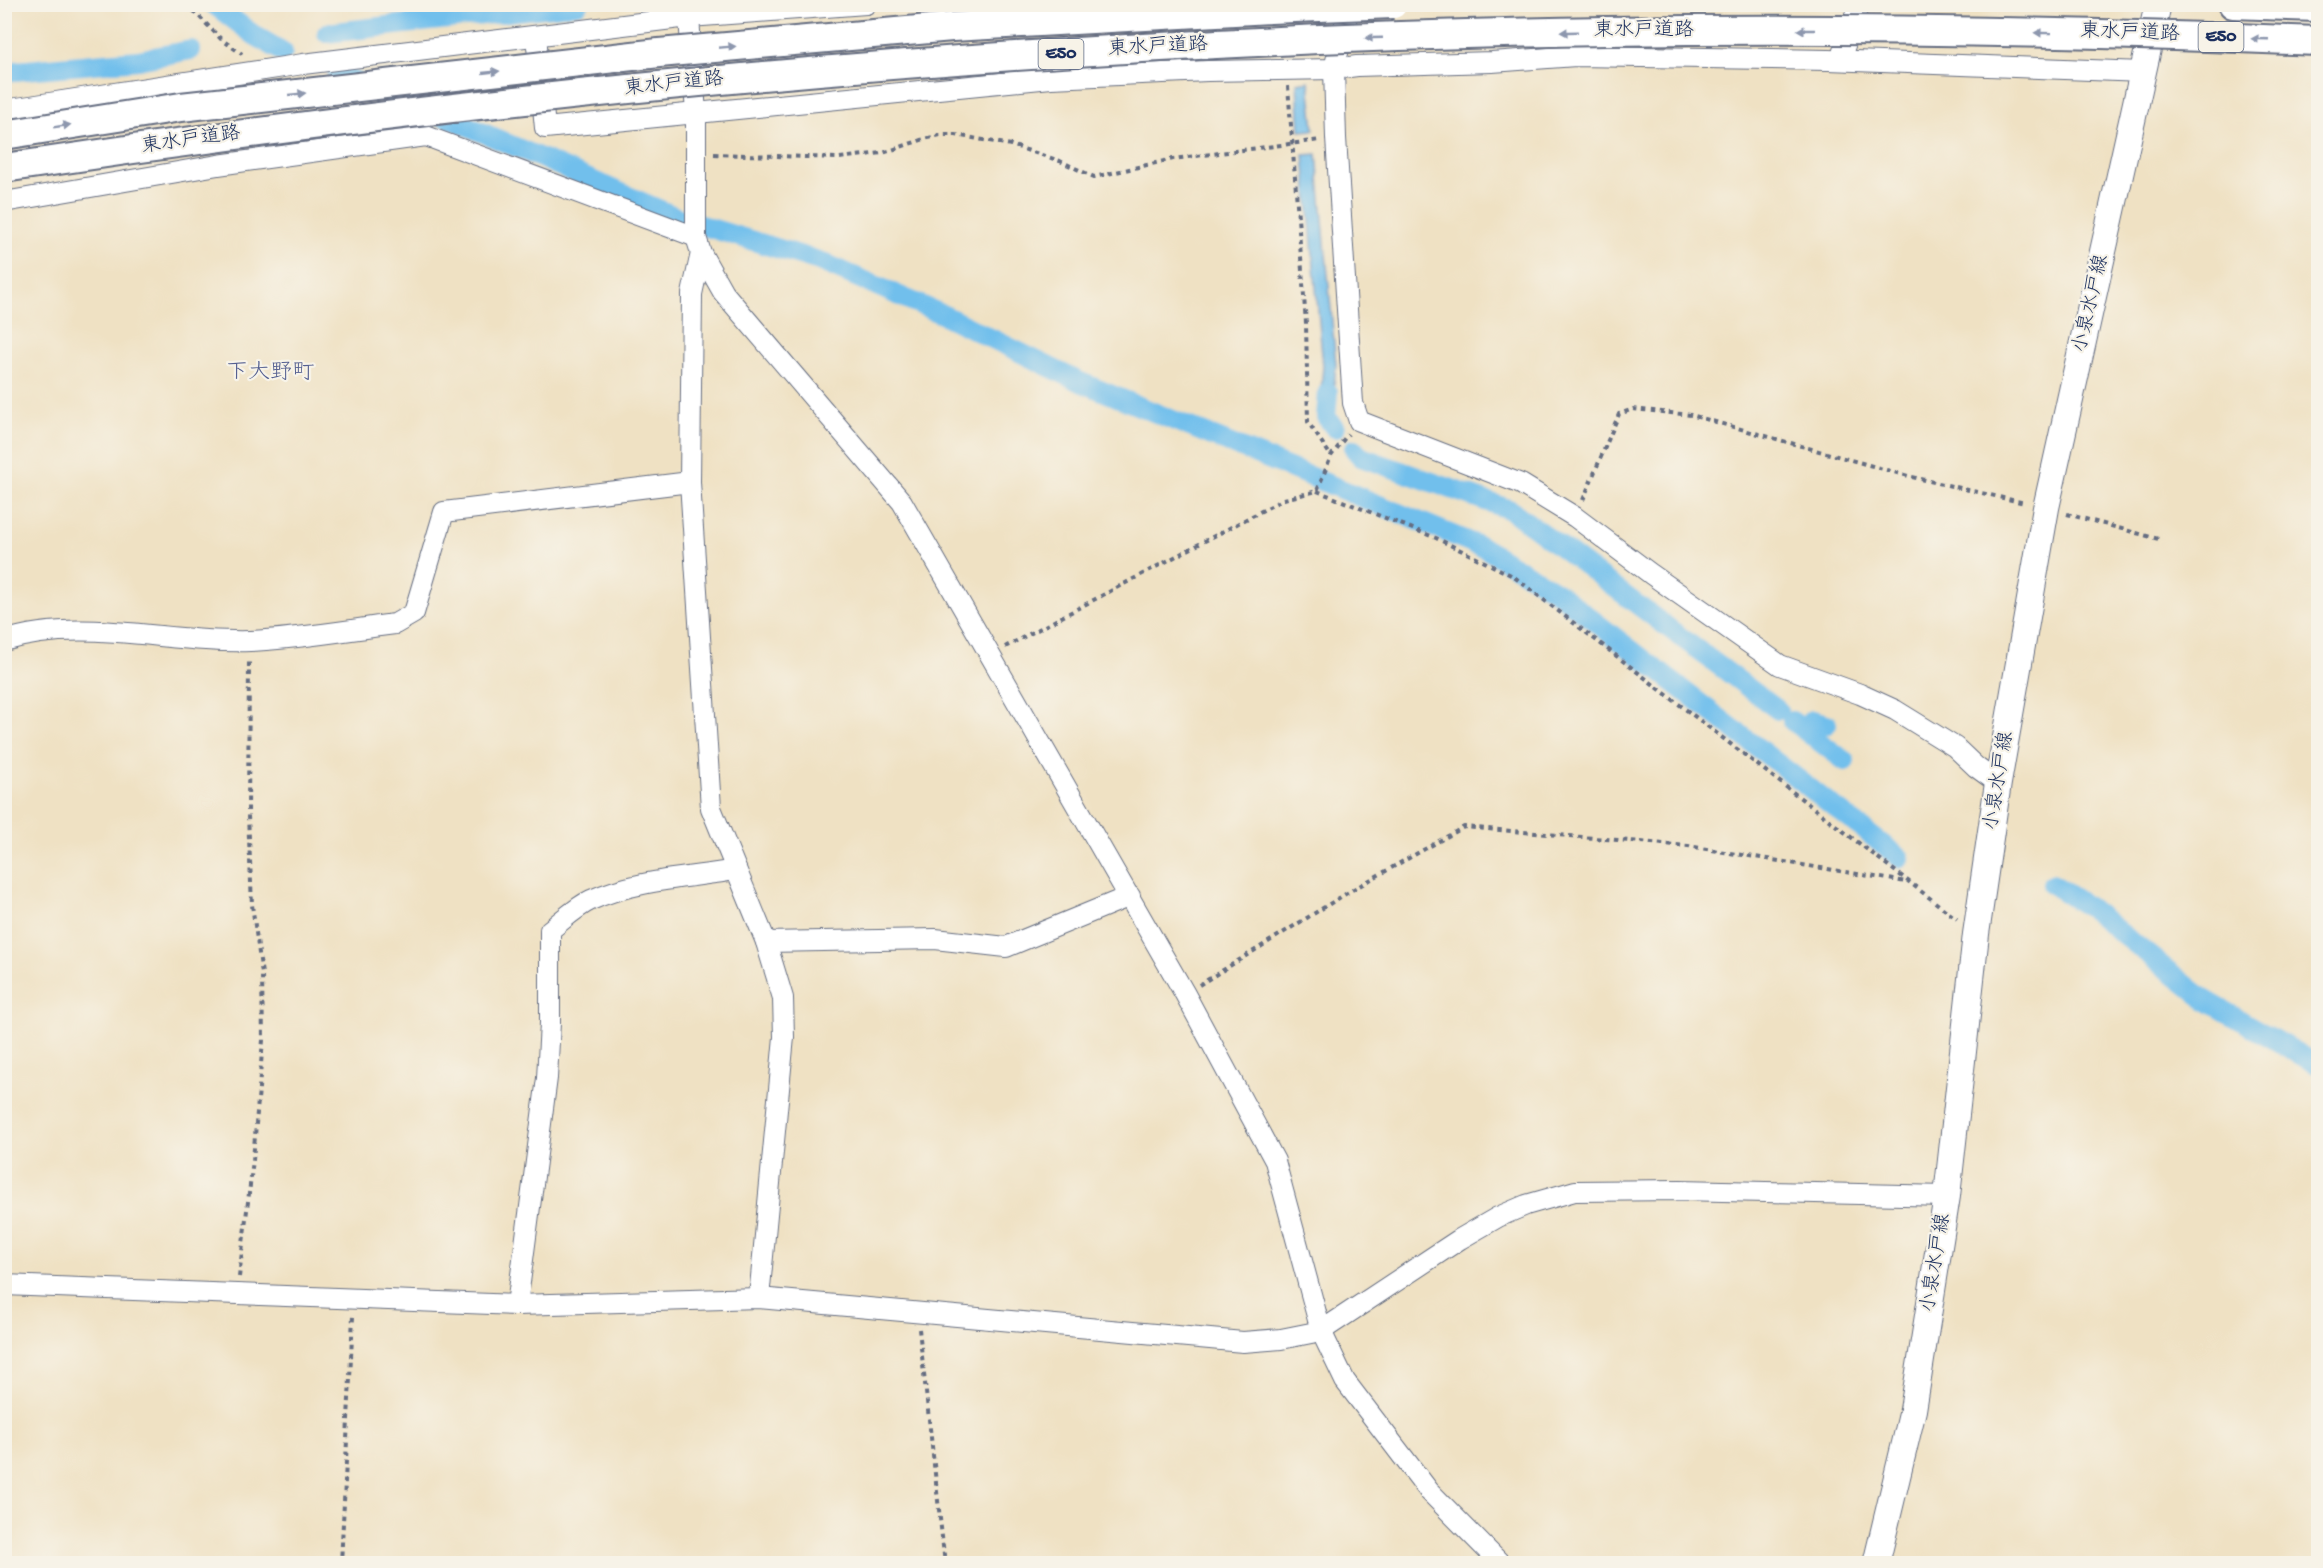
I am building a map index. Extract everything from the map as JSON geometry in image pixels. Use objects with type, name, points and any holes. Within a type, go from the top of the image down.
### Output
[{"type":"highway","name":"東水戸道路","points":[[4,135],[181,107],[736,46],[964,26],[1258,9],[1393,4]]},
{"type":"highway","name":"E50","points":[[2233,4],[2319,8]]},
{"type":"highway","name":"東水戸道路","points":[[4,168],[190,140],[661,86],[957,61],[1273,41],[1607,31],[1805,30],[2123,33],[2319,41]]},
{"type":"main road","name":"小泉水戸線","points":[[1876,1563],[1914,1410],[1947,1196],[1976,934],[1998,783],[2046,508],[2158,4]]},
{"type":"street","points":[[4,110],[257,71],[536,36],[688,11],[866,4]]},
{"type":"street","points":[[1350,4],[1334,69],[1336,138],[1353,403],[1359,421],[1521,484],[1575,517],[1780,665],[1860,694],[1895,710],[1955,747],[1976,768],[1998,783]]},
{"type":"street","points":[[1840,60],[1859,4]]},
{"type":"street","points":[[688,11],[696,113],[698,241],[692,294],[690,482],[711,808],[765,942],[783,998],[784,1037],[759,1298]]},
{"type":"street","points":[[536,36],[545,128],[1051,78],[1208,71],[1334,69],[1576,56],[1840,60],[2144,72]]},
{"type":"street","points":[[257,71],[268,158]]},
{"type":"street","points":[[4,202],[218,165],[426,136],[698,241],[723,292],[902,502],[1130,896],[1275,1161],[1321,1331],[1345,1381],[1429,1491],[1501,1563]]},
{"type":"street","points":[[4,641],[20,636],[76,631],[249,641],[395,624],[414,613],[444,512],[690,482]]},
{"type":"street","points":[[517,1305],[547,1078],[550,930],[589,901],[611,892],[633,886],[736,870]]},
{"type":"street","points":[[765,942],[935,939],[1006,947],[1130,896]]},
{"type":"street","points":[[4,1285],[517,1305],[759,1298],[1243,1342],[1281,1339],[1321,1331],[1460,1239],[1498,1217],[1526,1204],[1575,1191],[1680,1190],[1947,1196]]},
{"type":"path","points":[[187,4],[257,71]]},
{"type":"path","points":[[1287,70],[1306,323],[1308,422],[1331,456]]},
{"type":"path","points":[[697,154],[839,158],[883,153],[940,135],[956,135],[1011,145],[1060,161],[1094,177],[1173,159],[1336,138]]},
{"type":"path","points":[[1575,517],[1619,414],[1633,409],[1691,415],[1908,476],[2046,508],[2162,540]]},
{"type":"path","points":[[1317,491],[1331,456],[1359,421]]},
{"type":"path","points":[[992,655],[1284,499],[1317,491],[1436,538],[1513,576],[1976,934]]},
{"type":"path","points":[[236,1295],[253,1160],[263,1041],[262,974],[252,905],[248,816],[249,641]]},
{"type":"path","points":[[1185,994],[1352,890],[1464,827],[1688,846],[1907,882]]},
{"type":"path","points":[[341,1563],[353,1300]]},
{"type":"path","points":[[917,1313],[945,1563]]},
{"type":"water","points":[[1309,81],[1314,130],[1300,131],[1297,83]]},
{"type":"water","points":[[1317,154],[1336,365],[1331,416],[1319,417],[1323,366],[1304,155]]},
{"type":"waterway","points":[[213,4],[254,35],[283,52]]},
{"type":"waterway","points":[[327,33],[578,4]]},
{"type":"waterway","points":[[4,72],[138,60],[191,50]]},
{"type":"waterway","points":[[337,74],[465,125],[681,219],[819,261],[946,316],[1078,381],[1484,548],[1554,590],[1900,858]]},
{"type":"waterway","points":[[1328,392],[1326,417],[1335,428]]},
{"type":"waterway","points":[[1354,449],[1361,457],[1511,510],[1778,710]]},
{"type":"waterway","points":[[1804,729],[1812,720],[1827,724]]},
{"type":"waterway","points":[[1792,721],[1845,761]]},
{"type":"waterway","points":[[2052,884],[2091,909],[2204,999],[2318,1065]]},
{"type":"district","name":"下大野町","points":[[270,374]]}]
